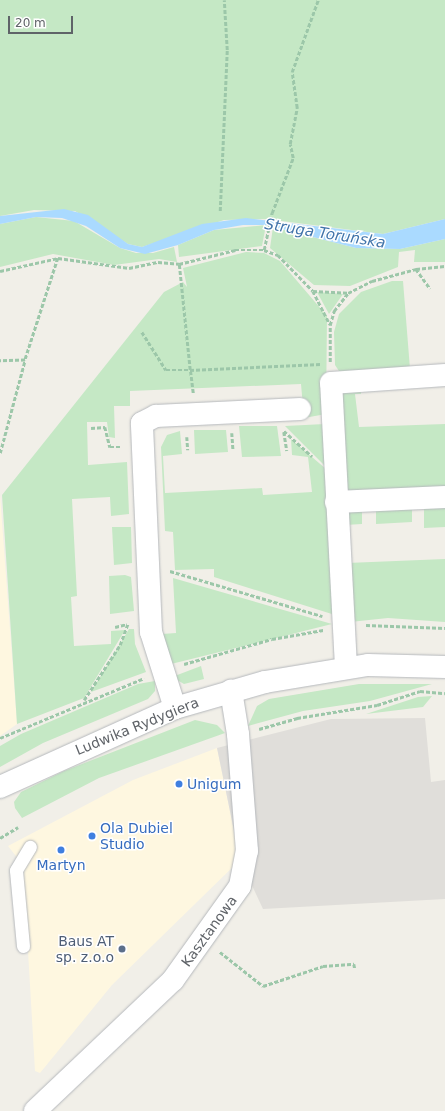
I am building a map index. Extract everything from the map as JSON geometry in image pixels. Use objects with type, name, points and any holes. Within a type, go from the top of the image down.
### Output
[{"type":"street","points":[[346,667],[342,625],[334,474],[331,373],[445,375]]},
{"type":"street","points":[[175,708],[162,671],[150,622],[142,423],[148,418],[195,414],[300,409]]},
{"type":"street","points":[[336,502],[445,497]]},
{"type":"street","name":"Ludwika Rydygiera","points":[[0,787],[175,708],[231,691],[346,667],[445,667]]},
{"type":"street","name":"Kasztanowa","points":[[35,1111],[139,1016],[204,939],[236,893],[246,860],[238,734],[231,691]]},
{"type":"lane","points":[[23,946],[16,870],[30,846]]},
{"type":"path","points":[[220,211],[227,50],[224,0]]},
{"type":"path","points":[[264,250],[272,212],[293,158],[290,144],[297,108],[292,72],[318,0]]},
{"type":"path","points":[[0,272],[58,258],[129,268],[158,262],[179,264],[234,250],[264,250],[278,256],[313,291],[330,325]]},
{"type":"path","points":[[0,453],[25,360],[58,258]]},
{"type":"path","points":[[179,264],[197,427],[187,428],[188,450]]},
{"type":"path","points":[[142,332],[166,370],[331,373],[330,325],[334,311],[348,293],[372,281],[416,269],[445,266]]},
{"type":"path","points":[[416,269],[430,288]]},
{"type":"path","points":[[313,291],[348,293]]},
{"type":"path","points":[[0,361],[25,360]]},
{"type":"path","points":[[231,426],[233,449]]},
{"type":"path","points":[[91,428],[104,427],[110,447],[142,448]]},
{"type":"path","points":[[280,427],[334,474]]},
{"type":"path","points":[[284,431],[287,451]]},
{"type":"path","points":[[164,569],[342,625]]},
{"type":"path","points":[[115,627],[150,622]]},
{"type":"path","points":[[84,701],[120,646],[128,624]]},
{"type":"path","points":[[0,738],[84,701],[162,671],[272,639],[342,625],[405,624],[445,628]]},
{"type":"path","points":[[254,730],[297,718],[377,705],[420,691],[445,693]]},
{"type":"path","points":[[0,838],[18,827]]},
{"type":"path","points":[[204,939],[263,986],[323,966],[354,964],[355,969]]},
{"type":"shaded area","points":[[0,495],[17,724],[0,736]]},
{"type":"shaded area","points":[[425,718],[431,782],[445,780],[445,899],[263,909],[240,860],[217,748],[331,719]]},
{"type":"shaded area","points":[[217,748],[240,860],[112,985],[40,1073],[35,1071],[23,865],[8,846],[133,780]]},
{"type":"green space","points":[[0,0],[445,0],[445,219],[383,234],[266,219],[224,220],[142,247],[128,244],[75,211],[34,210],[0,216]]},
{"type":"green space","points":[[36,217],[74,221],[120,248],[136,253],[153,253],[174,247],[177,262],[159,259],[114,265],[53,254],[0,267],[0,224]]},
{"type":"green space","points":[[266,225],[262,246],[179,257],[178,245],[214,230]]},
{"type":"green space","points":[[273,227],[356,248],[400,249],[445,239],[445,262],[414,262],[415,250],[399,252],[398,267],[350,286],[314,285],[270,248]]},
{"type":"green space","points":[[246,252],[264,253],[280,261],[327,316],[326,414],[304,418],[301,384],[130,391],[130,406],[114,406],[115,438],[109,437],[107,422],[87,422],[88,465],[127,462],[129,514],[111,516],[110,497],[72,499],[77,596],[71,597],[74,646],[111,644],[111,631],[125,630],[84,698],[17,724],[2,495],[164,292],[183,282],[187,287],[183,268]]},
{"type":"green space","points":[[392,281],[403,281],[410,369],[339,371],[335,365],[334,332],[339,314],[361,292]]},
{"type":"green space","points":[[317,292],[343,294],[329,314]]},
{"type":"green space","points":[[361,388],[361,394],[355,394],[359,427],[445,424],[445,488],[346,492],[337,393]]},
{"type":"green space","points":[[325,424],[327,468],[285,426]]},
{"type":"green space","points":[[239,426],[277,426],[281,456],[242,457]]},
{"type":"green space","points":[[194,430],[226,430],[228,452],[195,454]]},
{"type":"green space","points":[[180,431],[182,454],[163,456],[165,493],[262,488],[263,495],[312,492],[308,457],[292,455],[291,439],[326,469],[335,615],[214,577],[214,569],[175,570],[173,532],[165,531],[161,447],[167,435]]},
{"type":"green space","points":[[412,505],[412,522],[376,524],[376,508]]},
{"type":"green space","points":[[445,505],[445,527],[424,528],[424,507]]},
{"type":"green space","points":[[362,507],[362,524],[345,525],[347,563],[445,559],[445,622],[388,618],[350,622],[343,512]]},
{"type":"green space","points":[[112,527],[131,527],[132,563],[114,565]]},
{"type":"green space","points":[[125,575],[131,577],[134,611],[110,614],[109,576]]},
{"type":"green space","points":[[173,578],[332,624],[167,665],[162,634],[176,633]]},
{"type":"green space","points":[[129,629],[134,629],[135,644],[146,672],[91,692]]},
{"type":"green space","points":[[201,666],[204,679],[184,684],[172,677]]},
{"type":"green space","points":[[155,681],[155,691],[148,699],[43,743],[0,767],[0,746],[21,734],[138,684]]},
{"type":"green space","points":[[359,684],[432,684],[370,701],[303,711],[248,726],[257,706],[269,699]]},
{"type":"green space","points":[[432,696],[423,707],[366,714],[418,697]]},
{"type":"green space","points":[[195,720],[217,725],[225,733],[99,778],[22,818],[15,808],[14,802],[21,792],[64,771]]},
{"type":"water","name":"Struga Toruńska","points":[[64,209],[88,215],[128,244],[142,247],[202,224],[246,218],[383,234],[445,219],[445,239],[400,249],[356,248],[266,225],[243,225],[214,230],[178,245],[145,254],[120,248],[86,226],[62,218],[36,217],[0,224],[0,216]]},
{"type":"place","name":"Unigum","points":[[179,784]]},
{"type":"place","name":"Ola Dubiel Studio","points":[[92,836]]},
{"type":"place","name":"Martyn","points":[[61,850]]},
{"type":"place","name":"Baus AT sp. z.o.o","points":[[122,949]]}]
